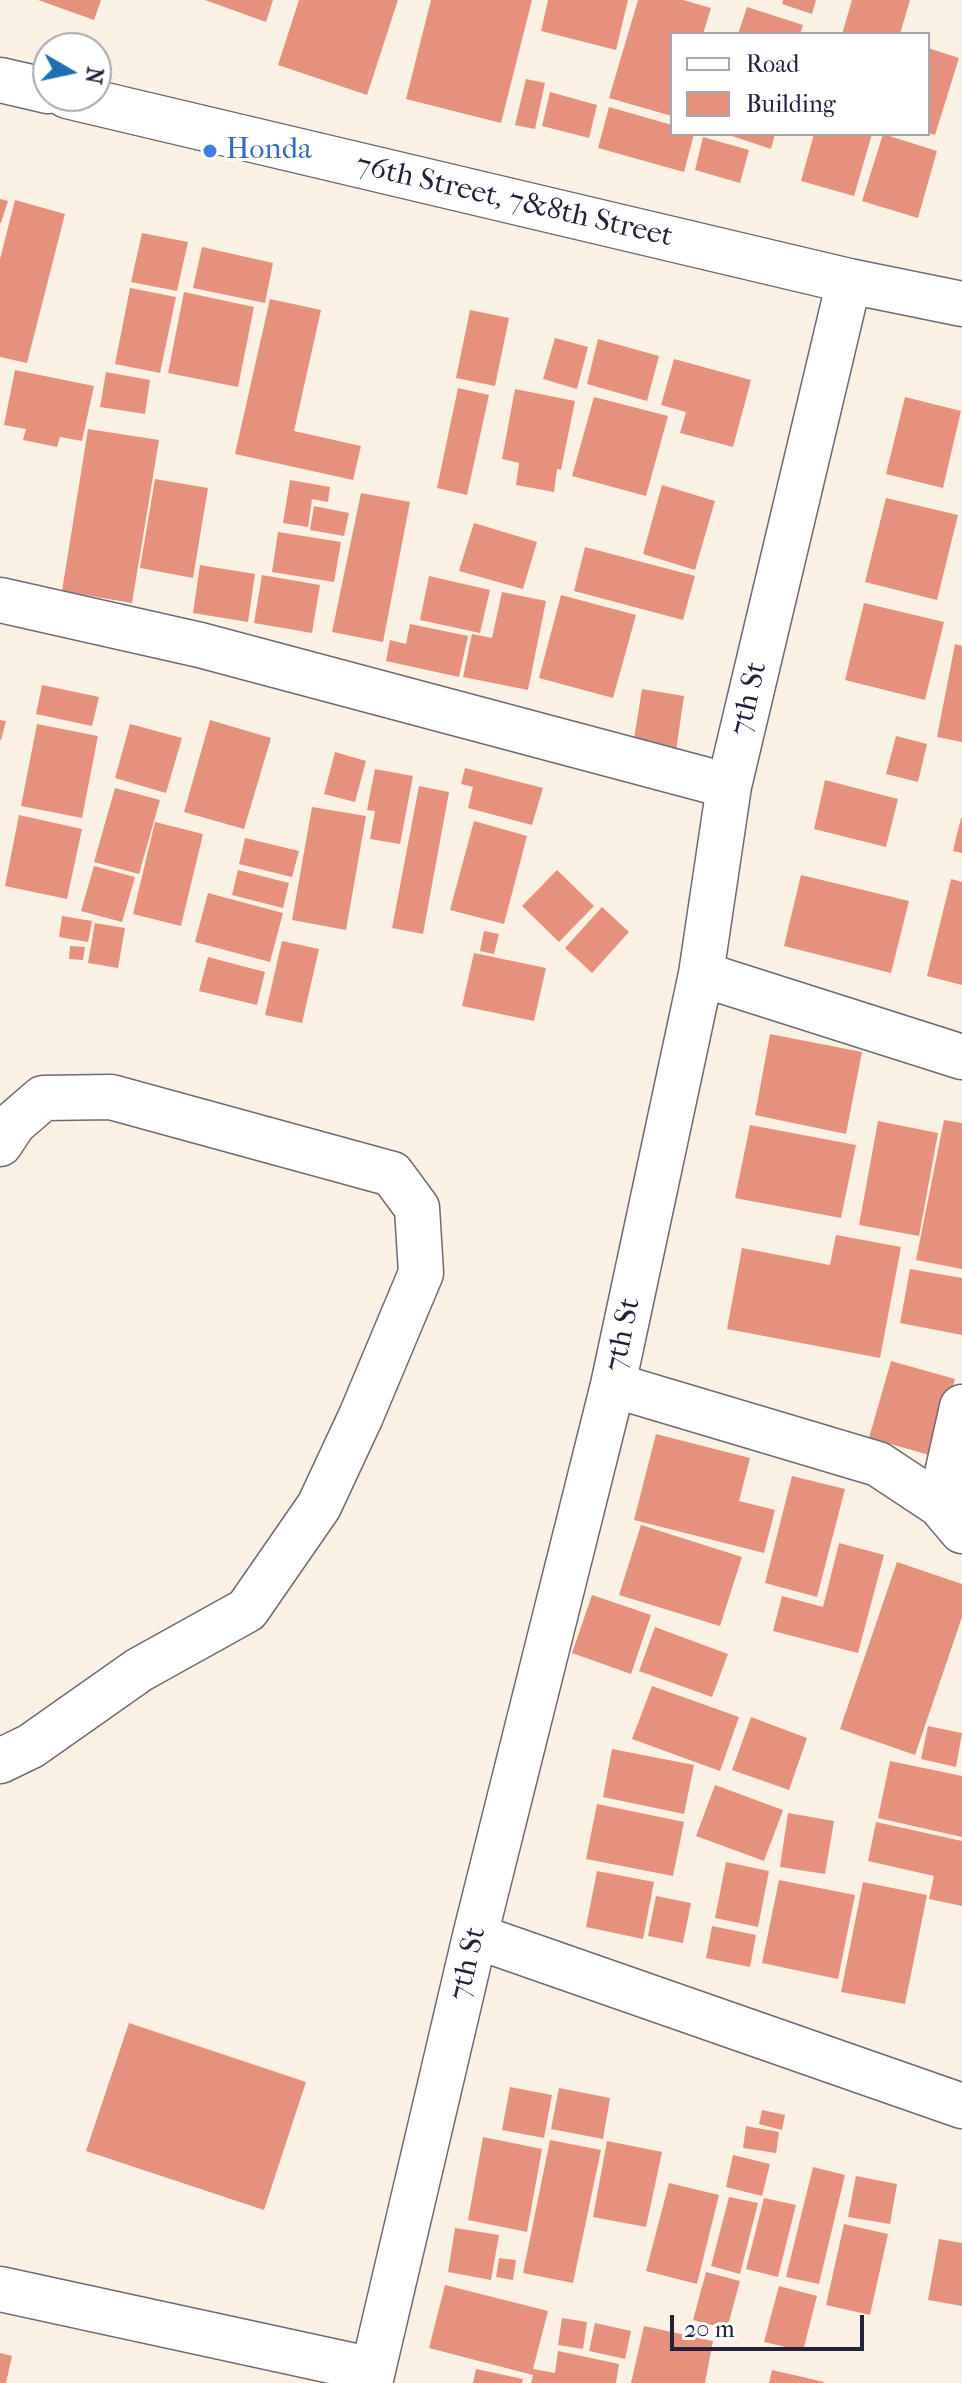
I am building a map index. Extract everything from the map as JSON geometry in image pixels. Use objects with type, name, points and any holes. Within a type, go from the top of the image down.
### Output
[{"type":"street","points":[[0,80],[32,87]]},
{"type":"street","name":"76th Street, 7&8th Street","points":[[112,107],[849,281],[962,304]]},
{"type":"street","name":"7th St","points":[[371,2376],[475,1936],[613,1385],[701,974],[729,786],[849,281]]},
{"type":"street","points":[[0,600],[200,645],[729,786]]},
{"type":"street","points":[[701,974],[962,1057]]},
{"type":"street","points":[[0,1144],[14,1123],[43,1098],[111,1097],[392,1174],[417,1208],[421,1273],[319,1506],[247,1610],[139,1670],[31,1746],[0,1761]]},
{"type":"street","points":[[613,1385],[878,1464],[951,1518]]},
{"type":"street","points":[[951,1518],[962,1407]]},
{"type":"street","points":[[475,1936],[962,2106]]},
{"type":"street","points":[[0,2289],[371,2376]]},
{"type":"building","points":[[38,0],[101,0],[94,20]]},
{"type":"building","points":[[205,0],[273,0],[266,22]]},
{"type":"building","points":[[299,0],[398,0],[367,95],[278,65]]},
{"type":"building","points":[[431,0],[532,0],[501,123],[406,99]]},
{"type":"building","points":[[548,0],[628,0],[616,50],[541,31]]},
{"type":"building","points":[[638,0],[683,0],[711,8],[704,32],[670,32],[670,115],[609,98]]},
{"type":"building","points":[[783,0],[816,0],[812,14],[782,4]]},
{"type":"building","points":[[852,0],[910,0],[901,32],[843,32]]},
{"type":"building","points":[[747,7],[803,25],[801,32],[739,32]]},
{"type":"building","points":[[930,49],[959,58],[935,135],[930,134]]},
{"type":"building","points":[[526,79],[545,83],[535,129],[515,125]]},
{"type":"building","points":[[550,92],[597,105],[589,138],[542,126]]},
{"type":"building","points":[[609,107],[670,124],[670,136],[693,136],[684,172],[598,148]]},
{"type":"building","points":[[732,136],[774,136],[771,149]]},
{"type":"building","points":[[813,136],[871,136],[854,196],[801,181]]},
{"type":"building","points":[[882,136],[937,151],[918,218],[862,201]]},
{"type":"building","points":[[703,137],[749,150],[740,183],[695,170]]},
{"type":"building","points":[[0,199],[8,201],[1,223],[0,223]]},
{"type":"building","points":[[15,200],[65,214],[27,363],[0,357],[0,259]]},
{"type":"building","points":[[142,233],[188,242],[177,291],[131,282]]},
{"type":"building","points":[[202,247],[273,263],[265,303],[193,288]]},
{"type":"building","points":[[130,288],[176,297],[160,373],[115,364]]},
{"type":"building","points":[[184,292],[254,307],[238,387],[168,373]]},
{"type":"building","points":[[270,299],[321,310],[294,431],[361,446],[353,480],[235,454]]},
{"type":"building","points":[[470,310],[509,318],[495,386],[456,378]]},
{"type":"building","points":[[555,338],[588,347],[577,389],[543,379]]},
{"type":"building","points":[[598,339],[659,356],[647,401],[587,384]]},
{"type":"building","points":[[674,359],[751,380],[733,447],[680,433],[686,412],[661,405]]},
{"type":"building","points":[[15,370],[94,386],[82,441],[60,437],[57,447],[23,440],[26,429],[4,425]]},
{"type":"building","points":[[106,372],[150,380],[145,414],[100,407]]},
{"type":"building","points":[[458,388],[489,395],[467,495],[437,488]]},
{"type":"building","points":[[515,389],[575,401],[554,492],[516,485],[519,463],[502,459]]},
{"type":"building","points":[[594,397],[668,416],[646,496],[572,476]]},
{"type":"building","points":[[905,397],[961,411],[943,488],[886,474]]},
{"type":"building","points":[[88,429],[159,440],[132,603],[62,591]]},
{"type":"building","points":[[155,479],[208,488],[193,578],[140,568]]},
{"type":"building","points":[[290,480],[330,487],[328,502],[312,499],[308,527],[283,523]]},
{"type":"building","points":[[662,485],[715,501],[695,570],[643,554]]},
{"type":"building","points":[[361,493],[410,502],[383,642],[332,632]]},
{"type":"building","points":[[886,498],[958,515],[937,600],[865,582]]},
{"type":"building","points":[[314,506],[349,513],[344,536],[310,530]]},
{"type":"building","points":[[474,523],[537,542],[523,589],[459,571]]},
{"type":"building","points":[[278,532],[341,542],[334,582],[272,572]]},
{"type":"building","points":[[585,547],[695,576],[683,620],[574,591]]},
{"type":"building","points":[[200,565],[255,574],[248,622],[193,613]]},
{"type":"building","points":[[262,575],[320,585],[312,633],[254,623]]},
{"type":"building","points":[[429,576],[490,590],[480,633],[420,620]]},
{"type":"building","points":[[502,592],[546,601],[528,690],[463,677],[472,634],[492,638]]},
{"type":"building","points":[[561,595],[636,615],[613,698],[539,678]]},
{"type":"building","points":[[864,603],[944,622],[925,700],[845,680]]},
{"type":"building","points":[[410,624],[468,636],[459,677],[386,661],[390,640],[406,644]]},
{"type":"building","points":[[955,644],[962,646],[962,742],[937,737]]},
{"type":"building","points":[[42,685],[99,697],[92,726],[36,714]]},
{"type":"building","points":[[642,689],[684,696],[676,751],[633,745]]},
{"type":"building","points":[[0,720],[6,721],[1,740],[0,740]]},
{"type":"building","points":[[210,720],[271,738],[244,829],[184,812]]},
{"type":"building","points":[[37,724],[98,736],[82,818],[21,806]]},
{"type":"building","points":[[130,724],[182,738],[166,793],[115,778]]},
{"type":"building","points":[[896,736],[927,744],[918,782],[886,774]]},
{"type":"building","points":[[335,752],[366,761],[355,802],[324,794]]},
{"type":"building","points":[[465,768],[543,788],[532,825],[468,808],[473,787],[461,784]]},
{"type":"building","points":[[375,769],[413,776],[400,844],[370,839],[375,811],[367,810]]},
{"type":"building","points":[[825,780],[898,799],[886,847],[814,829]]},
{"type":"building","points":[[419,786],[449,792],[423,934],[392,928]]},
{"type":"building","points":[[115,788],[160,800],[139,874],[94,862]]},
{"type":"building","points":[[312,807],[366,816],[346,930],[292,920]]},
{"type":"building","points":[[19,815],[82,829],[67,899],[5,886]]},
{"type":"building","points":[[962,818],[962,853],[953,851]]},
{"type":"building","points":[[474,821],[527,836],[504,924],[450,910]]},
{"type":"building","points":[[155,822],[203,834],[181,926],[133,914]]},
{"type":"building","points":[[245,838],[299,851],[292,877],[239,864]]},
{"type":"building","points":[[94,866],[135,877],[122,922],[81,911]]},
{"type":"building","points":[[238,870],[289,883],[283,908],[232,895]]},
{"type":"building","points":[[557,870],[594,906],[559,942],[522,906]]},
{"type":"building","points":[[801,875],[909,901],[891,973],[784,946]]},
{"type":"building","points":[[951,879],[962,882],[962,985],[927,976]]},
{"type":"building","points":[[208,893],[283,913],[270,962],[195,942]]},
{"type":"building","points":[[602,907],[629,932],[592,973],[565,948]]},
{"type":"building","points":[[62,916],[92,921],[88,942],[59,937]]},
{"type":"building","points":[[95,923],[125,928],[118,968],[88,963]]},
{"type":"building","points":[[484,931],[499,934],[494,954],[480,951]]},
{"type":"building","points":[[282,941],[319,949],[302,1023],[265,1015]]},
{"type":"building","points":[[70,946],[85,947],[83,960],[69,959]]},
{"type":"building","points":[[474,953],[546,968],[534,1021],[462,1006]]},
{"type":"building","points":[[208,957],[265,972],[257,1005],[199,991]]},
{"type":"building","points":[[770,1034],[862,1052],[846,1134],[755,1115]]},
{"type":"building","points":[[944,1120],[962,1123],[962,1269],[916,1260]]},
{"type":"building","points":[[878,1121],[938,1133],[919,1236],[859,1225]]},
{"type":"building","points":[[750,1125],[856,1145],[841,1218],[735,1198]]},
{"type":"building","points":[[836,1235],[901,1247],[880,1358],[727,1329],[742,1248],[830,1265]]},
{"type":"building","points":[[910,1269],[962,1278],[962,1335],[900,1323]]},
{"type":"building","points":[[891,1361],[955,1379],[933,1456],[869,1438]]},
{"type":"building","points":[[656,1434],[750,1458],[739,1501],[775,1510],[764,1553],[634,1520]]},
{"type":"building","points":[[792,1476],[845,1489],[817,1597],[765,1583]]},
{"type":"building","points":[[641,1525],[742,1557],[720,1626],[619,1595]]},
{"type":"building","points":[[839,1543],[884,1555],[858,1653],[773,1631],[782,1596],[823,1607]]},
{"type":"building","points":[[897,1562],[962,1584],[962,1617],[915,1755],[840,1729]]},
{"type":"building","points":[[592,1595],[651,1615],[631,1674],[572,1653]]},
{"type":"building","points":[[655,1627],[728,1654],[712,1697],[639,1671]]},
{"type":"building","points":[[652,1686],[739,1717],[720,1771],[632,1739]]},
{"type":"building","points":[[751,1717],[807,1738],[789,1790],[732,1770]]},
{"type":"building","points":[[928,1726],[962,1733],[956,1767],[921,1759]]},
{"type":"building","points":[[612,1749],[694,1765],[684,1814],[603,1797]]},
{"type":"building","points":[[890,1761],[962,1776],[962,1837],[878,1818]]},
{"type":"building","points":[[715,1785],[783,1810],[764,1861],[696,1836]]},
{"type":"building","points":[[597,1804],[684,1822],[673,1876],[586,1859]]},
{"type":"building","points":[[788,1813],[834,1821],[825,1874],[780,1867]]},
{"type":"building","points":[[876,1822],[962,1841],[962,1906],[929,1899],[934,1876],[868,1861]]},
{"type":"building","points":[[726,1862],[769,1871],[758,1927],[715,1918]]},
{"type":"building","points":[[597,1871],[654,1882],[643,1939],[586,1927]]},
{"type":"building","points":[[779,1880],[855,1895],[838,1979],[762,1963]]},
{"type":"building","points":[[863,1882],[927,1895],[905,2004],[841,1992]]},
{"type":"building","points":[[656,1896],[691,1903],[683,1943],[648,1936]]},
{"type":"building","points":[[712,1926],[756,1935],[750,1967],[706,1958]]},
{"type":"building","points":[[129,2023],[306,2082],[264,2210],[86,2151]]},
{"type":"building","points":[[510,2087],[552,2095],[544,2138],[502,2130]]},
{"type":"building","points":[[559,2088],[610,2098],[603,2139],[551,2129]]},
{"type":"building","points":[[762,2110],[785,2115],[782,2130],[759,2124]]},
{"type":"building","points":[[746,2126],[779,2132],[776,2153],[743,2148]]},
{"type":"building","points":[[483,2137],[542,2149],[527,2232],[468,2220]]},
{"type":"building","points":[[550,2140],[601,2150],[573,2283],[523,2273]]},
{"type":"building","points":[[607,2141],[662,2152],[646,2227],[593,2217]]},
{"type":"building","points":[[733,2155],[770,2164],[762,2196],[726,2187]]},
{"type":"building","points":[[813,2167],[845,2175],[819,2284],[786,2277]]},
{"type":"building","points":[[856,2176],[897,2184],[890,2224],[848,2217]]},
{"type":"building","points":[[669,2183],[719,2195],[697,2284],[646,2271]]},
{"type":"building","points":[[729,2197],[758,2203],[740,2274],[711,2266]]},
{"type":"building","points":[[764,2198],[796,2205],[778,2277],[746,2269]]},
{"type":"building","points":[[844,2224],[888,2234],[870,2315],[826,2305]]},
{"type":"building","points":[[455,2228],[499,2235],[491,2280],[448,2272]]},
{"type":"building","points":[[939,2239],[962,2243],[962,2306],[928,2300]]},
{"type":"building","points":[[499,2258],[516,2260],[513,2280],[496,2277]]},
{"type":"building","points":[[706,2272],[740,2281],[727,2329],[693,2320]]},
{"type":"building","points":[[445,2285],[548,2311],[533,2369],[555,2373],[558,2351],[619,2364],[616,2383],[531,2383],[533,2375],[429,2348]]},
{"type":"building","points":[[779,2286],[817,2296],[803,2351],[764,2342]]},
{"type":"building","points":[[562,2318],[587,2322],[583,2349],[558,2345]]},
{"type":"building","points":[[595,2323],[631,2331],[625,2359],[589,2351]]},
{"type":"building","points":[[644,2326],[713,2341],[705,2383],[631,2383]]},
{"type":"building","points":[[0,2353],[12,2356],[6,2383],[0,2383]]},
{"type":"building","points":[[476,2369],[523,2379],[522,2383],[473,2383]]},
{"type":"building","points":[[772,2370],[824,2382],[769,2383]]},
{"type":"place","name":"Honda","points":[[210,151]]}]
